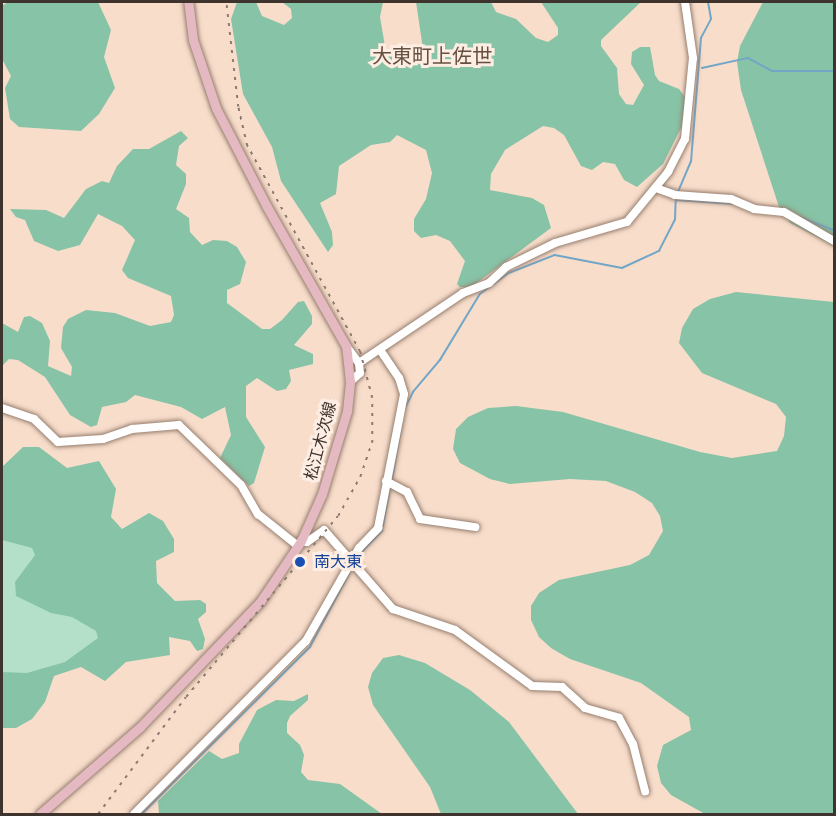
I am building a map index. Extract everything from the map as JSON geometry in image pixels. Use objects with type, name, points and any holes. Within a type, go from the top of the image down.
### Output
[{"type":"main road","name":"松江木次線","points":[[40,814],[198,670],[260,602],[300,544],[335,452],[350,382],[346,346],[267,207],[216,108],[193,40],[188,2]]},
{"type":"street","points":[[359,363],[463,293],[489,283],[506,267],[555,243],[627,222],[656,188],[685,139],[693,58],[685,2]]},
{"type":"street","points":[[656,188],[675,195],[731,199],[754,209],[790,213],[834,241]]},
{"type":"street","points":[[346,346],[359,363],[360,373],[350,382]]},
{"type":"street","points":[[134,814],[306,641],[353,563],[378,528],[383,516],[398,440],[404,389],[380,350]]},
{"type":"street","points":[[2,408],[34,419],[50,439],[58,442],[103,439],[132,429],[179,425],[241,485],[258,514],[300,544],[307,542],[322,529],[393,609],[459,632],[531,686],[562,687],[585,708],[622,720],[633,744],[645,791]]},
{"type":"street","points":[[389,482],[407,492],[413,511],[420,519],[475,527]]},
{"type":"green space","points":[[8,2],[98,2],[111,30],[104,57],[115,88],[99,114],[81,131],[19,127],[10,119],[5,88],[11,76],[2,59],[2,6]]},
{"type":"green space","points":[[237,2],[256,2],[262,16],[284,25],[292,18],[291,9],[282,2],[383,2],[380,17],[386,52],[401,62],[421,57],[423,49],[416,2],[491,2],[496,12],[516,19],[536,38],[548,42],[558,35],[558,28],[541,2],[641,2],[601,40],[601,46],[617,68],[619,94],[626,104],[633,105],[644,85],[631,64],[632,52],[640,47],[650,47],[655,75],[659,81],[679,89],[686,98],[683,124],[663,164],[637,187],[624,180],[615,164],[603,162],[592,170],[581,166],[564,135],[554,128],[543,126],[505,150],[491,174],[490,190],[532,198],[544,205],[551,228],[471,287],[460,287],[457,284],[465,261],[450,241],[436,235],[421,238],[414,231],[414,219],[426,199],[432,173],[426,150],[397,135],[390,142],[371,145],[339,166],[336,194],[320,203],[332,232],[333,245],[328,252],[281,181],[272,147],[243,94],[231,19]]},
{"type":"green space","points":[[763,2],[834,2],[834,246],[790,223],[779,207],[741,90],[737,62],[740,46]]},
{"type":"green space","points":[[181,131],[188,138],[179,146],[176,165],[186,174],[186,184],[176,209],[189,218],[190,232],[202,245],[213,240],[227,241],[237,247],[246,262],[240,284],[227,290],[227,303],[262,329],[270,329],[282,320],[298,302],[304,301],[312,316],[312,324],[294,345],[313,354],[313,364],[289,370],[291,381],[286,389],[277,391],[257,378],[246,386],[246,417],[265,447],[254,483],[249,486],[220,458],[231,435],[225,407],[202,419],[181,407],[135,395],[126,402],[102,407],[97,425],[91,427],[70,415],[45,377],[18,360],[9,359],[2,366],[2,323],[18,332],[24,317],[30,316],[42,323],[50,341],[48,366],[71,376],[72,367],[61,348],[63,327],[68,319],[86,310],[115,313],[150,326],[171,322],[174,315],[171,296],[128,278],[122,270],[135,240],[122,226],[98,214],[80,245],[58,251],[34,241],[25,220],[16,217],[10,209],[46,210],[64,218],[86,189],[102,181],[109,183],[117,166],[133,149],[149,149]]},
{"type":"green space","points":[[736,292],[834,302],[834,814],[705,814],[671,795],[661,783],[657,766],[663,745],[691,730],[689,717],[641,683],[570,659],[551,648],[539,637],[531,620],[531,606],[539,593],[559,580],[630,565],[649,555],[663,531],[660,516],[652,503],[635,492],[606,481],[570,479],[510,484],[490,479],[460,463],[453,449],[456,429],[468,417],[488,408],[516,406],[563,412],[700,452],[732,458],[777,451],[784,436],[786,417],[776,404],[702,373],[679,343],[682,328],[693,309],[710,299]]},
{"type":"green space","points":[[23,447],[39,447],[67,468],[99,461],[116,489],[111,517],[122,529],[149,513],[163,521],[174,539],[174,552],[156,561],[157,583],[175,601],[200,600],[206,604],[206,612],[198,619],[205,639],[203,649],[197,651],[190,641],[169,637],[170,655],[126,662],[105,681],[81,667],[54,676],[45,702],[32,719],[16,728],[2,728],[2,672],[27,673],[65,662],[98,638],[96,631],[72,617],[51,613],[16,596],[15,582],[35,555],[32,548],[2,540],[2,467]]},
{"type":"green space","points":[[2,530],[31,534],[108,627],[99,652],[2,685]]},
{"type":"green space","points":[[399,655],[425,663],[470,690],[509,722],[578,814],[441,814],[430,787],[373,705],[368,687],[372,673],[383,658]]},
{"type":"green space","points":[[308,694],[308,700],[290,716],[287,723],[287,733],[300,745],[304,755],[301,772],[308,780],[340,784],[382,814],[159,814],[158,801],[209,751],[222,759],[239,753],[239,744],[257,710],[276,700],[294,701]]},
{"type":"waterway","points":[[678,192],[691,162],[701,38],[711,19],[708,2]]},
{"type":"waterway","points":[[702,68],[748,58],[772,71],[834,71]]},
{"type":"waterway","points":[[392,480],[404,410],[413,392],[440,360],[480,294],[509,273],[555,255],[622,268],[659,251],[675,220],[676,197]]},
{"type":"waterway","points":[[676,200],[734,204]]},
{"type":"waterway","points":[[800,217],[834,230]]},
{"type":"waterway","points":[[360,554],[382,531],[390,488]]},
{"type":"waterway","points":[[142,814],[310,647],[349,574]]},
{"type":"railway","points":[[98,814],[186,697],[338,516],[360,477],[372,443],[372,398],[360,352],[247,146],[238,107],[226,2]]},
{"type":"place","name":"南大東","points":[[300,562]]},
{"type":"district","name":"大東町上佐世","points":[[432,56]]}]
